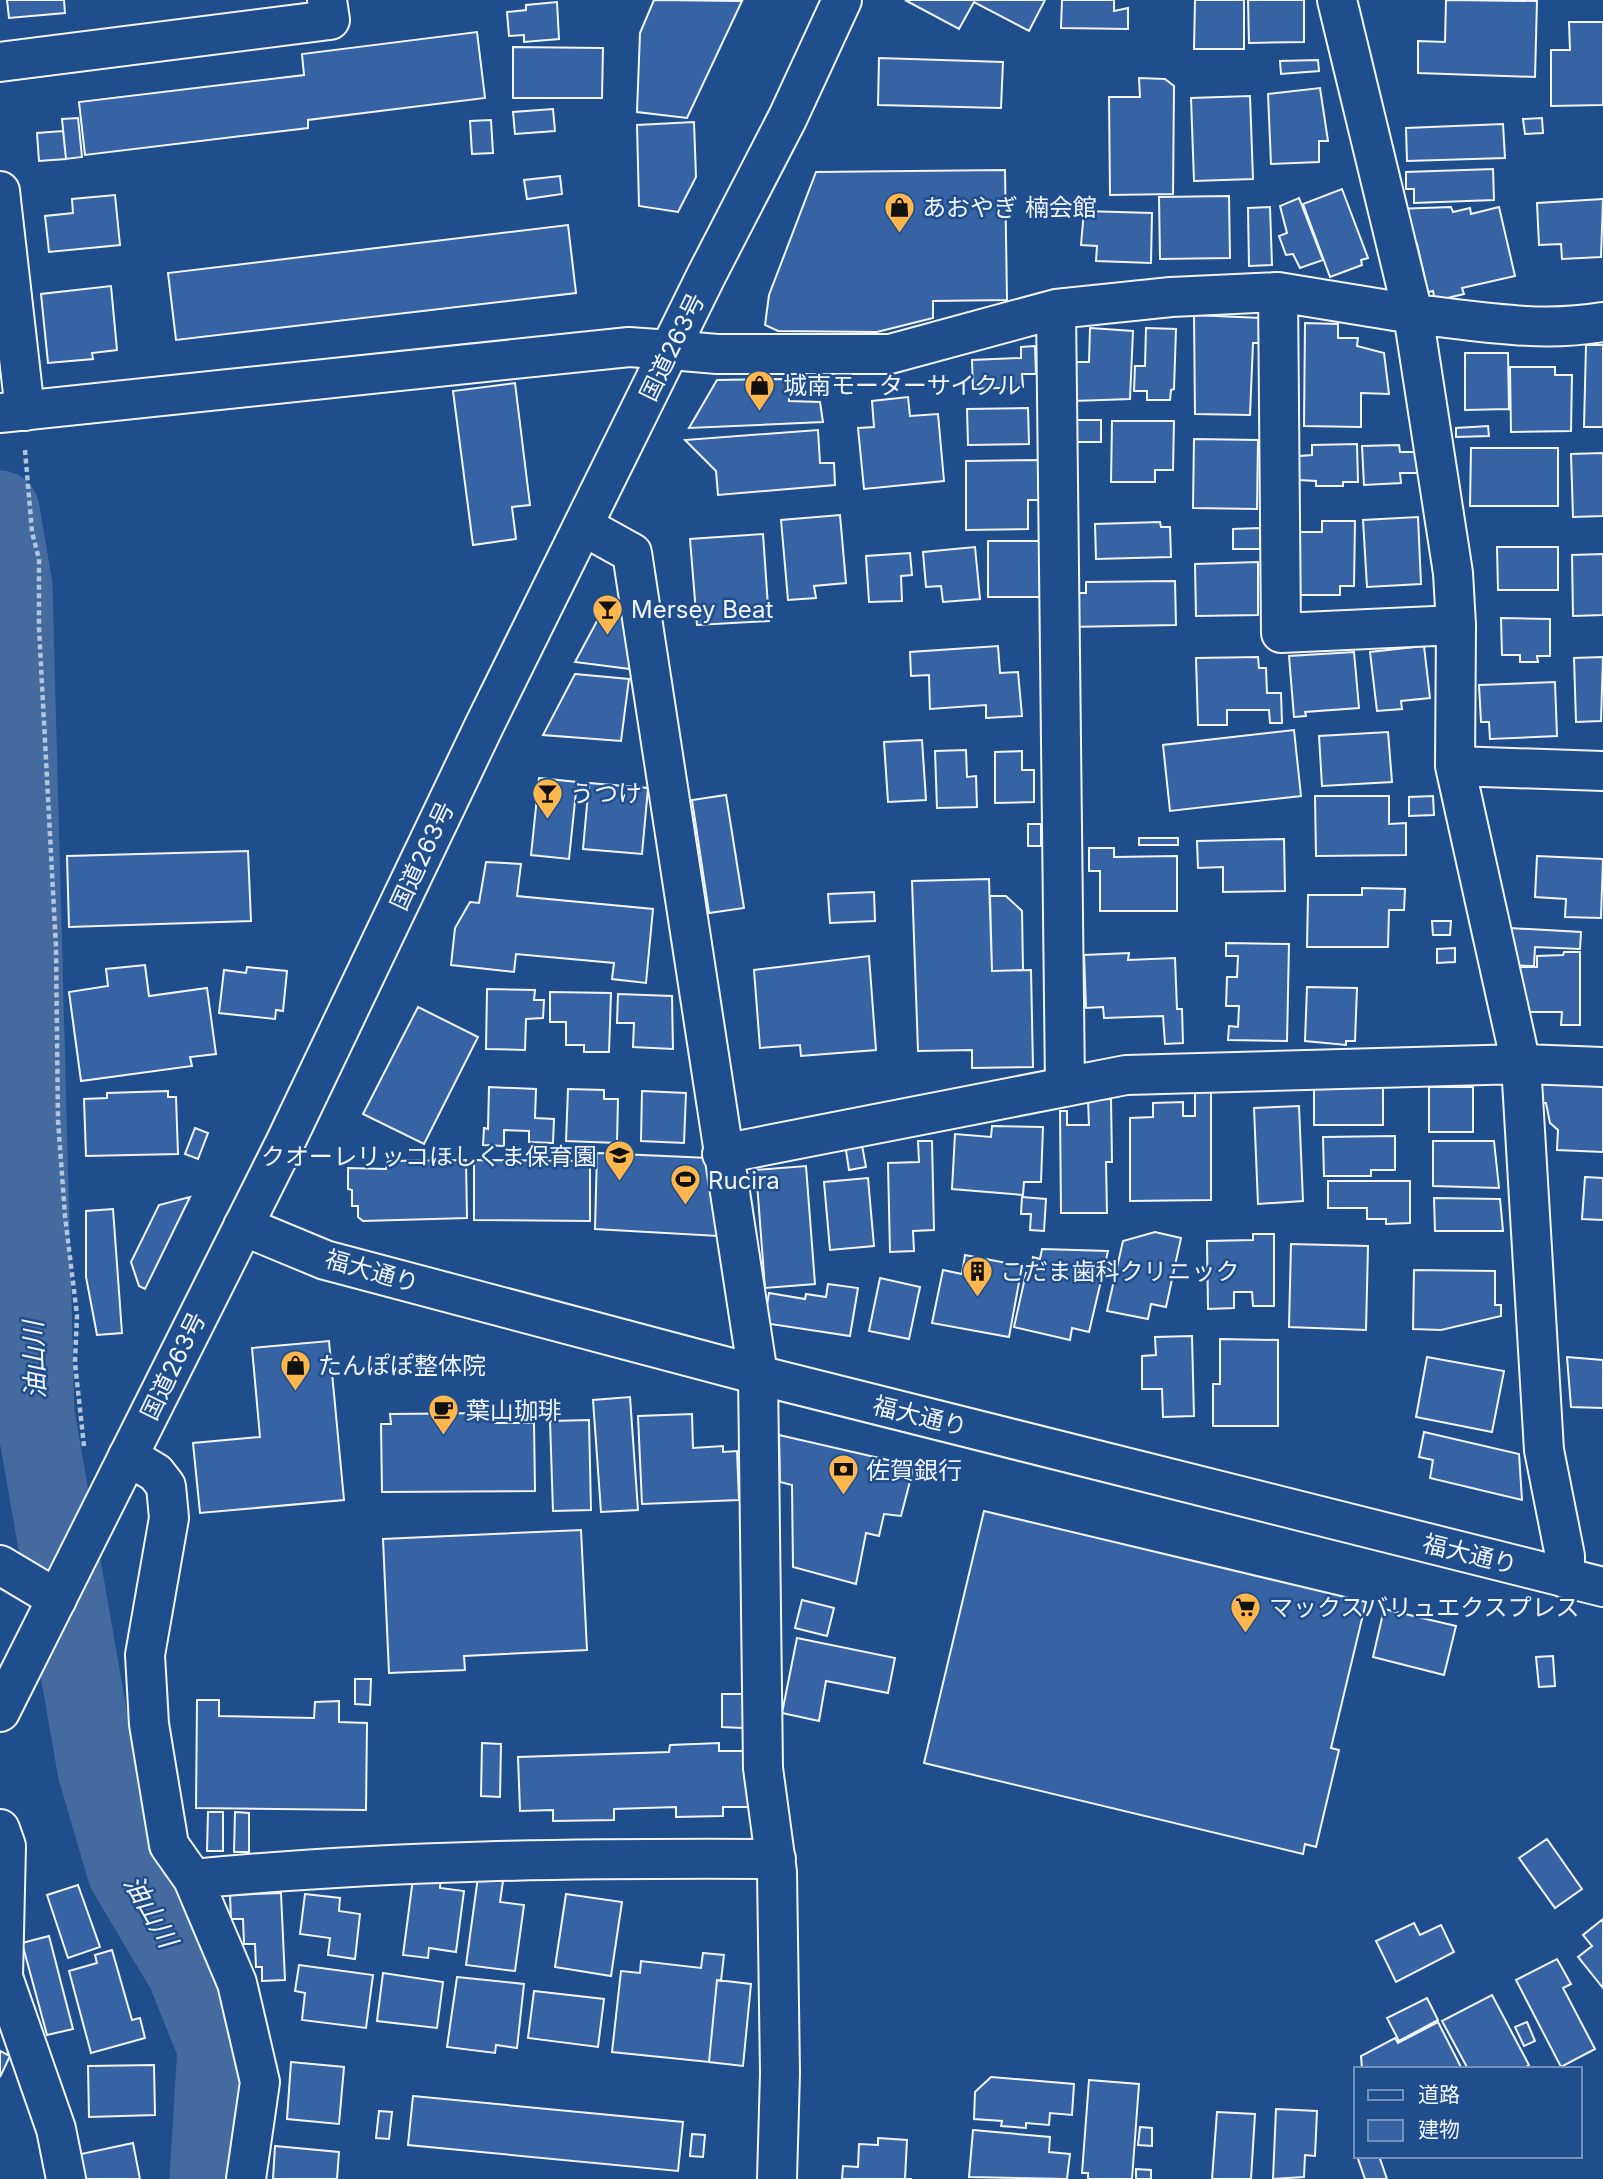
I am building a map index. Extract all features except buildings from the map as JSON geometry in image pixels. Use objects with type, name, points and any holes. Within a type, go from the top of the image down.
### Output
[{"type":"main road","points":[[0,62],[330,20],[327,0]]},
{"type":"main road","name":"国道263号","points":[[0,1712],[243,1226],[485,724],[788,117],[842,0]]},
{"type":"main road","points":[[1337,0],[1413,314],[1452,573],[1456,625],[1455,766],[1521,1064],[1544,1450],[1564,1556],[1565,1578]]},
{"type":"main road","points":[[0,191],[12,412],[629,347],[717,355],[890,355],[1056,309],[1171,297],[1278,292],[1413,314],[1538,328],[1569,328],[1603,322]]},
{"type":"main road","points":[[1278,292],[1281,633],[1456,625]]},
{"type":"main road","points":[[1056,309],[1065,1087]]},
{"type":"main road","points":[[585,527],[632,553],[758,1375],[763,1768],[776,1859],[780,2073],[777,2179]]},
{"type":"main road","points":[[1455,766],[1603,771]]},
{"type":"main road","points":[[722,1154],[1126,1075],[1521,1064],[1603,1067]]},
{"type":"main road","name":"福大通り","points":[[243,1226],[325,1260],[758,1375],[1603,1587]]},
{"type":"main road","points":[[128,1456],[156,1473],[166,1486],[169,1518],[145,1655],[149,1724],[169,1845],[193,1879],[237,1983],[260,2082],[246,2179]]},
{"type":"main road","points":[[0,1565],[57,1599]]},
{"type":"main road","points":[[0,1829],[6,1846],[3,1977],[56,2129],[66,2179]]},
{"type":"main road","points":[[193,1879],[281,1870],[532,1858],[776,1859]]},
{"type":"path","points":[[12,412],[40,559],[39,628],[56,948],[58,1120],[65,1216],[77,1315],[75,1363],[85,1452]]},
{"type":"waterway","name":"油山川","points":[[0,510],[13,586],[35,1414],[97,1770],[127,1872],[186,1971],[217,2048],[209,2179]]},
{"type":"place","name":"あおやぎ 楠会館","points":[[899,234]]},
{"type":"place","name":"城南モーターサイクル","points":[[760,412]]},
{"type":"place","name":"Mersey Beat","points":[[608,636]]},
{"type":"place","name":"うつけ","points":[[547,820]]},
{"type":"place","name":"クオーレリッコほしくま保育園","points":[[620,1183]]},
{"type":"place","name":"Rucira","points":[[685,1207]]},
{"type":"place","name":"こだま歯科クリニック","points":[[977,1298]]},
{"type":"place","name":"たんぽぽ整体院","points":[[295,1392]]},
{"type":"place","name":"葉山珈琲","points":[[443,1437]]},
{"type":"place","name":"佐賀銀行","points":[[843,1497]]},
{"type":"place","name":"マックスバリュエクスプレス","points":[[1246,1634]]}]
